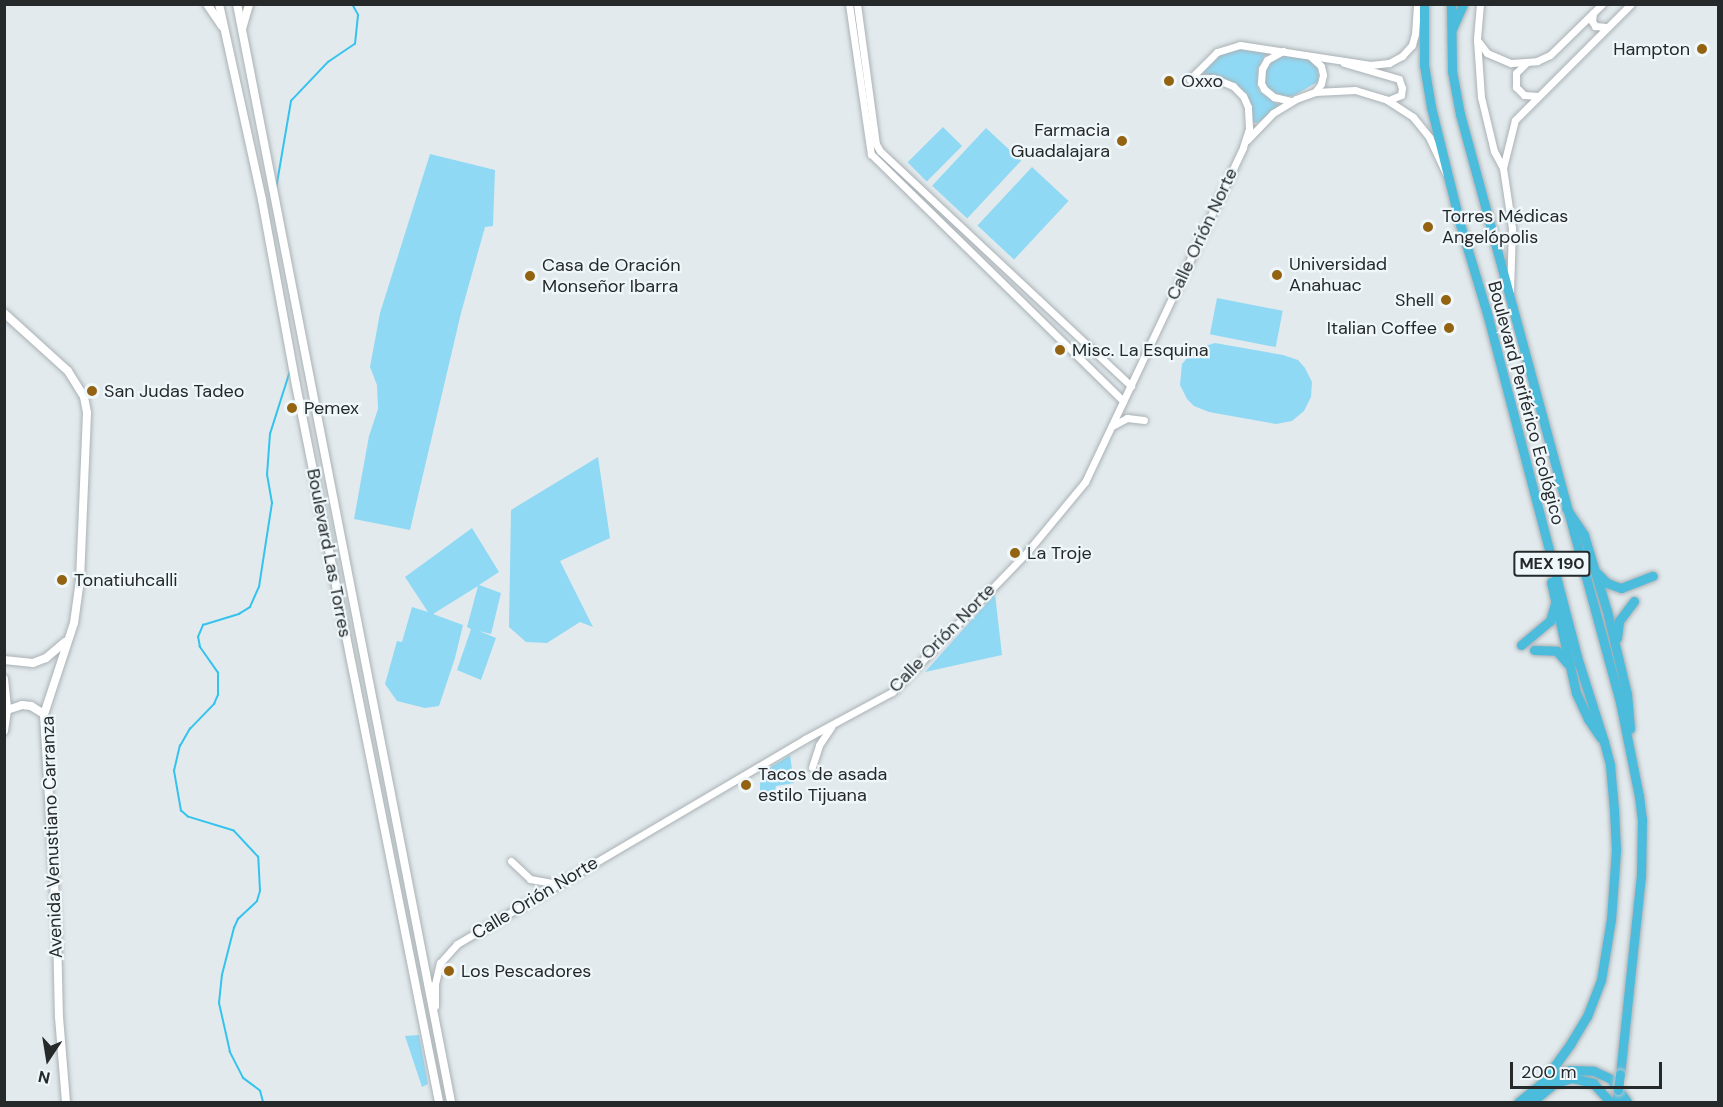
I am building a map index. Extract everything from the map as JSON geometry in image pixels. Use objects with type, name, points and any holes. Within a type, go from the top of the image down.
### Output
[{"type":"highway","name":"Boulevard Periférico Ecológico","points":[[1424,4],[1423,38],[1427,88],[1532,490],[1579,663],[1610,765],[1616,850],[1606,959],[1587,1016],[1543,1082],[1518,1102]]},
{"type":"highway","name":"Boulevard Periférico Ecológico","points":[[1451,4],[1452,71],[1460,114],[1510,294],[1564,506],[1629,739],[1642,819],[1641,866],[1617,1102]]},
{"type":"highway","points":[[1451,32],[1463,4]]},
{"type":"highway","points":[[1532,490],[1533,508],[1571,675]]},
{"type":"highway","points":[[1564,506],[1581,530],[1595,569],[1628,701],[1629,739]]},
{"type":"highway","points":[[1595,569],[1607,583],[1621,588],[1653,576]]},
{"type":"highway","points":[[1617,650],[1619,621],[1634,601]]},
{"type":"highway","points":[[1521,645],[1550,621],[1556,602]]},
{"type":"highway","points":[[1534,650],[1557,651],[1564,658],[1587,719],[1604,742]]},
{"type":"highway","points":[[1543,1082],[1565,1071],[1588,1070],[1611,1079],[1628,1102]]},
{"type":"highway","points":[[1532,1102],[1555,1083],[1577,1078],[1593,1083],[1610,1102]]},
{"type":"main road","points":[[207,4],[225,32]]},
{"type":"main road","name":"Boulevard Las Torres","points":[[219,4],[260,190],[296,385],[440,1102]]},
{"type":"main road","name":"Boulevard Las Torres","points":[[237,4],[451,1102]]},
{"type":"main road","points":[[242,30],[249,4]]},
{"type":"main road","name":"Avenida Venustiano Carranza","points":[[4,313],[68,371],[84,397],[88,431],[82,565],[74,623],[44,714],[57,932],[59,1017],[66,1102]]},
{"type":"main road","points":[[4,660],[33,663],[46,658],[68,640]]},
{"type":"main road","points":[[4,679],[7,710],[4,731]]},
{"type":"main road","points":[[7,710],[15,706],[31,706],[44,714]]},
{"type":"street","points":[[849,4],[868,148],[880,164],[934,218],[1123,401]]},
{"type":"street","points":[[857,4],[876,144],[1131,386]]},
{"type":"street","points":[[1260,125],[1254,125],[1250,119],[1243,96],[1224,82],[1206,78],[1190,79],[1210,57],[1233,46],[1246,45],[1375,65],[1389,63],[1402,56],[1414,39],[1417,4]]},
{"type":"street","points":[[1480,4],[1477,40],[1481,98],[1494,151],[1503,168],[1512,228],[1510,294]]},
{"type":"street","points":[[1477,40],[1487,52],[1511,63],[1526,63],[1550,55],[1602,4]]},
{"type":"street","points":[[1503,168],[1515,120],[1631,4]]},
{"type":"street","points":[[1593,13],[1592,21],[1595,26],[1606,27]]},
{"type":"street","points":[[1283,51],[1267,60],[1262,69],[1260,83],[1267,93],[1292,101],[1315,92],[1355,90],[1387,100],[1406,111],[1424,129],[1449,178]]},
{"type":"street","points":[[1309,55],[1321,66],[1323,75],[1321,84],[1315,92]]},
{"type":"street","points":[[1338,60],[1357,69],[1399,79],[1402,86],[1401,95],[1387,100]]},
{"type":"street","points":[[1526,63],[1516,73],[1516,87],[1524,95],[1539,96]]},
{"type":"street","points":[[1196,72],[1206,78]]},
{"type":"street","name":"Calle Orión Norte","points":[[1243,147],[1260,125],[1292,101]]},
{"type":"street","name":"Calle Orión Norte","points":[[435,1015],[436,974],[447,952],[558,884],[892,692],[1027,552],[1085,482],[1243,147],[1250,119]]},
{"type":"street","points":[[934,218],[942,209]]},
{"type":"street","points":[[1112,427],[1128,418],[1144,420]]},
{"type":"street","points":[[812,767],[819,745],[834,724]]},
{"type":"street","points":[[511,861],[530,879],[558,884]]},
{"type":"shaded area","points":[[1232,48],[1266,53],[1258,68],[1257,86],[1260,92],[1280,106],[1257,123],[1253,122],[1235,85],[1204,73],[1203,69],[1218,54]]},
{"type":"shaded area","points":[[1284,54],[1309,58],[1317,67],[1319,81],[1293,96],[1278,97],[1270,92],[1263,81],[1263,74],[1270,62]]},
{"type":"shaded area","points":[[943,127],[962,146],[927,181],[908,162]]},
{"type":"shaded area","points":[[986,128],[1021,161],[967,219],[932,186]]},
{"type":"shaded area","points":[[430,154],[495,170],[493,226],[485,227],[461,313],[410,530],[354,519],[369,436],[378,409],[377,385],[370,367],[380,313]]},
{"type":"shaded area","points":[[1032,167],[1069,201],[1014,260],[977,226]]},
{"type":"shaded area","points":[[1217,298],[1283,311],[1276,347],[1210,334]]},
{"type":"shaded area","points":[[1215,343],[1283,355],[1298,360],[1312,382],[1311,397],[1304,411],[1292,421],[1276,424],[1209,412],[1194,406],[1187,399],[1180,385],[1182,364],[1195,349]]},
{"type":"shaded area","points":[[598,457],[610,538],[560,561],[593,627],[580,622],[547,643],[526,642],[509,627],[511,510]]},
{"type":"shaded area","points":[[472,528],[499,572],[479,585],[501,593],[491,634],[479,631],[496,638],[481,680],[457,670],[471,629],[467,627],[478,586],[433,614],[463,625],[439,706],[425,708],[397,701],[385,684],[397,641],[402,642],[412,607],[428,612],[405,577]]},
{"type":"shaded area","points":[[995,594],[1002,655],[925,672]]},
{"type":"shaded area","points":[[790,755],[794,783],[776,786],[775,792],[760,792],[760,774]]},
{"type":"shaded area","points":[[419,1035],[428,1084],[422,1087],[405,1036]]},
{"type":"waterway","points":[[276,189],[291,101],[328,62],[355,44],[358,15],[352,4]]},
{"type":"waterway","points":[[263,1102],[260,1091],[243,1078],[230,1052],[219,1003],[222,975],[234,928],[238,919],[257,901],[260,891],[258,857],[234,831],[188,817],[181,811],[174,771],[180,746],[190,729],[214,704],[218,695],[218,673],[200,647],[198,637],[203,625],[239,614],[250,607],[259,587],[272,503],[267,475],[270,434],[290,371]]},
{"type":"place","name":"Hampton","points":[[1702,49]]},
{"type":"place","name":"Oxxo","points":[[1169,81]]},
{"type":"place","name":"Farmacia Guadalajara","points":[[1122,141]]},
{"type":"place","name":"Torres Médicas Angelópolis","points":[[1428,227]]},
{"type":"place","name":"Universidad Anahuac","points":[[1277,275]]},
{"type":"place","name":"Casa de Oración Monseñor Ibarra","points":[[530,276]]},
{"type":"place","name":"Shell","points":[[1446,300]]},
{"type":"place","name":"Italian Coffee","points":[[1449,328]]},
{"type":"place","name":"Misc. La Esquina","points":[[1060,350]]},
{"type":"place","name":"San Judas Tadeo","points":[[92,391]]},
{"type":"place","name":"Pemex","points":[[292,408]]},
{"type":"place","name":"La Troje","points":[[1015,553]]},
{"type":"place","name":"Tonatiuhcalli","points":[[62,580]]},
{"type":"place","name":"Tacos de asada estilo Tijuana","points":[[746,785]]},
{"type":"place","name":"Los Pescadores","points":[[449,971]]}]
